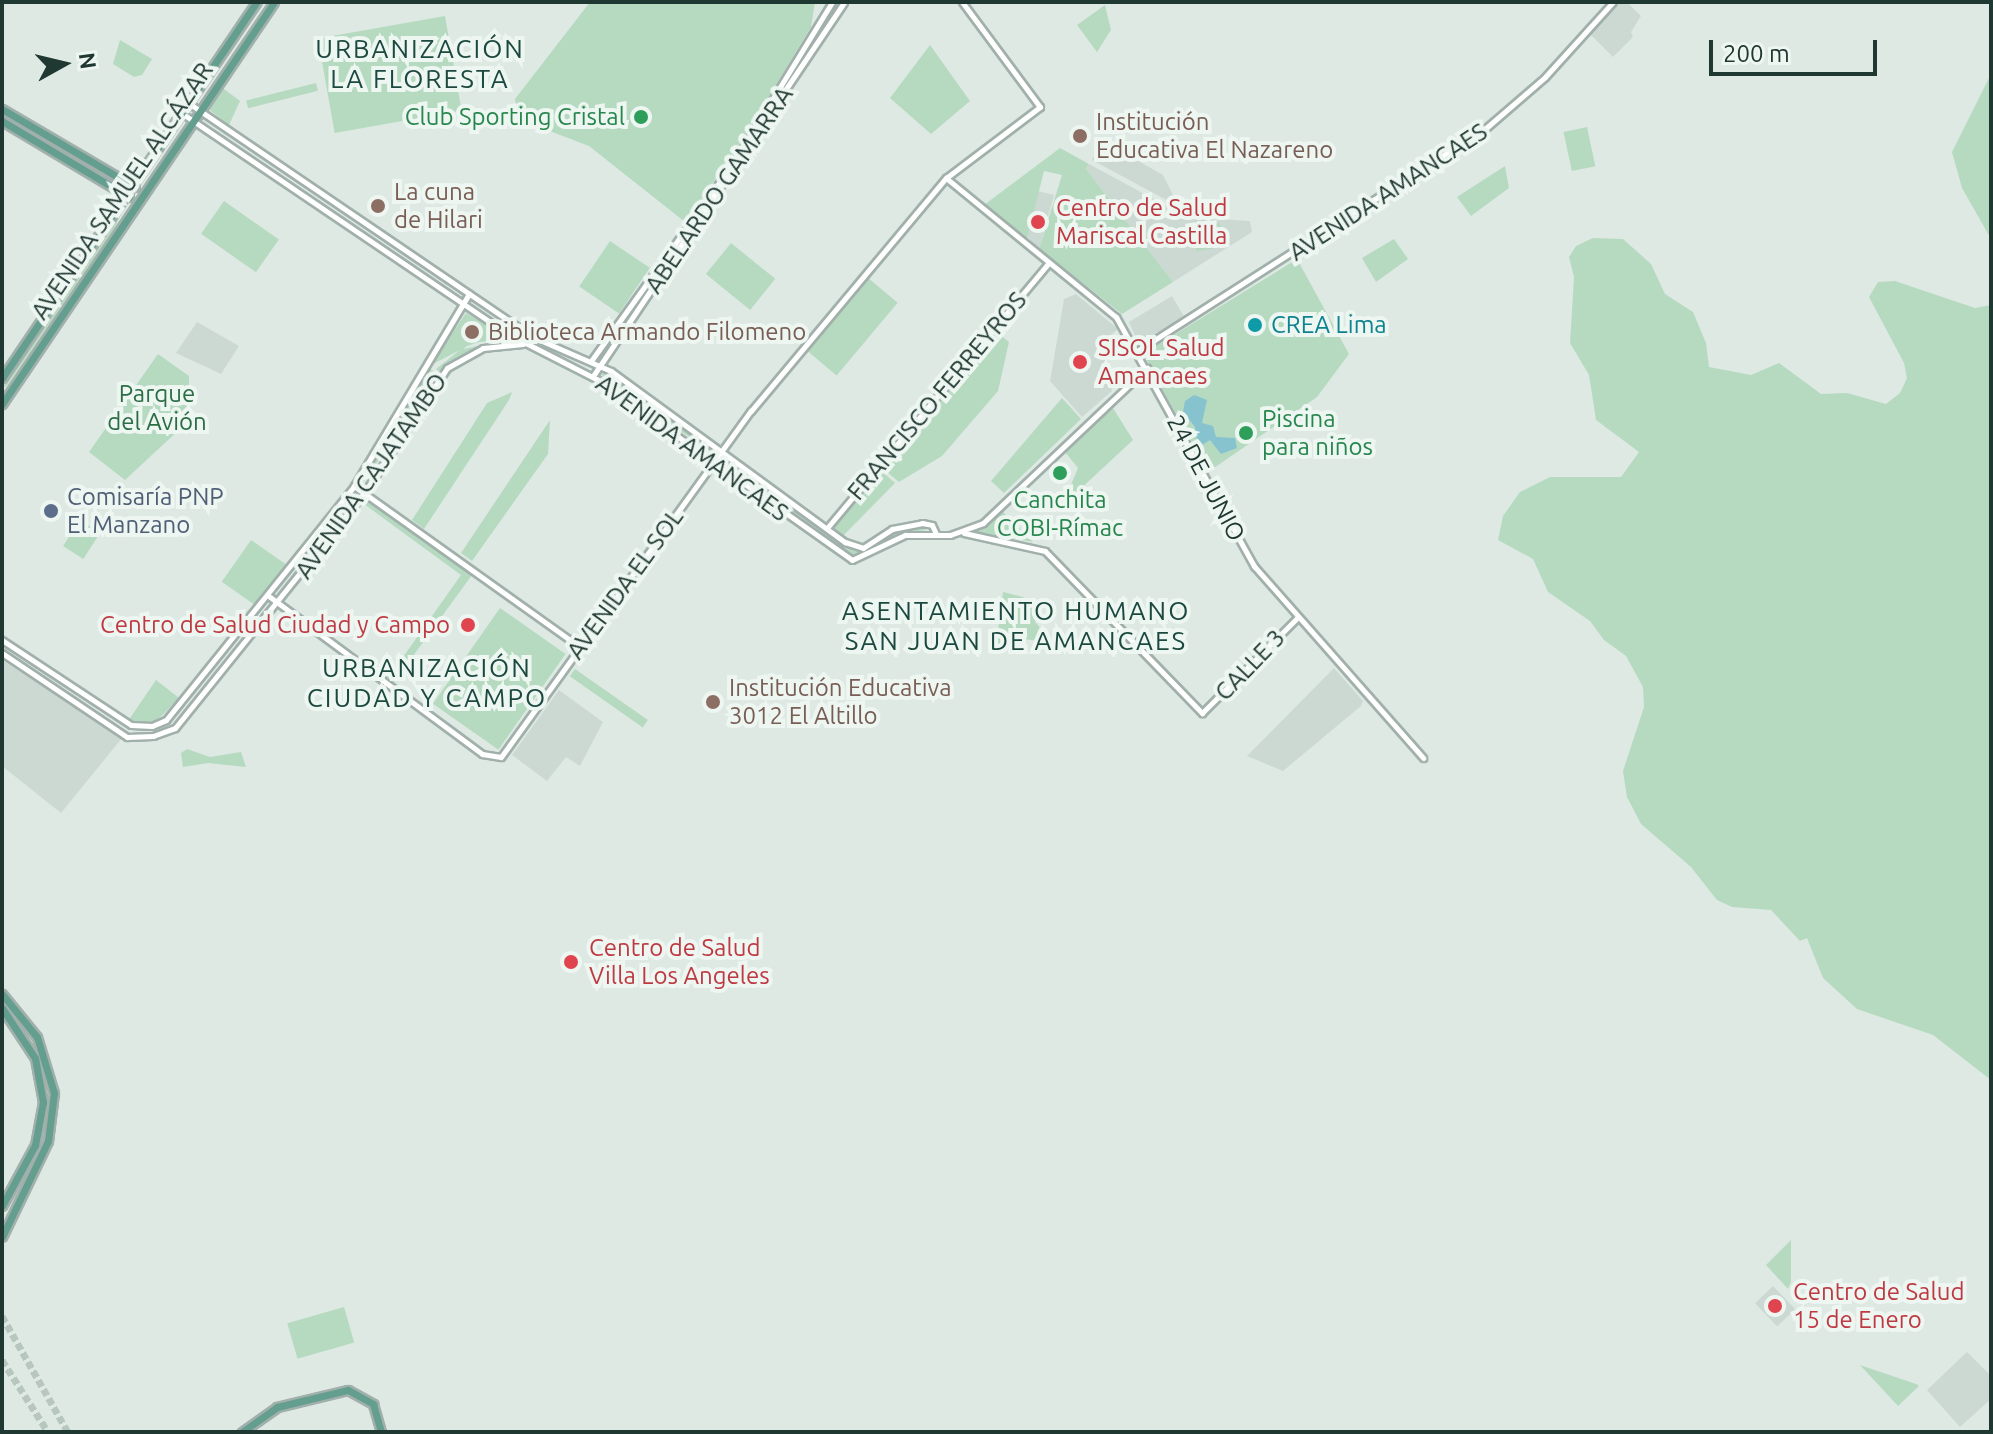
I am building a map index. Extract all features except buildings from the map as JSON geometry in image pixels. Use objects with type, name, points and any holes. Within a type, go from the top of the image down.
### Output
[{"type":"main road","name":"AVENIDA SAMUEL ALCÁZAR","points":[[2,378],[257,2]]},
{"type":"main road","name":"AVENIDA SAMUEL ALCÁZAR","points":[[2,404],[274,2]]},
{"type":"main road","points":[[2,109],[143,194]]},
{"type":"main road","points":[[2,121],[137,203]]},
{"type":"main road","points":[[2,994],[37,1037],[54,1093],[48,1141],[2,1237]]},
{"type":"main road","points":[[2,1008],[35,1058],[43,1102],[35,1145],[2,1206]]},
{"type":"main road","points":[[242,1432],[263,1413],[348,1390],[369,1399],[381,1432]]},
{"type":"street","name":"ABELARDO GAMARRA","points":[[593,376],[844,2]]},
{"type":"street","name":"AVENIDA EL SOL","points":[[278,604],[482,754],[501,757],[720,450],[946,178],[1040,107],[962,2]]},
{"type":"street","name":"AVENIDA AMANCAES","points":[[1137,351],[1474,137],[1545,77],[1613,2]]},
{"type":"street","name":"ABELARDO GAMARRA","points":[[591,361],[734,162],[831,5]]},
{"type":"street","points":[[831,5],[837,13]]},
{"type":"street","name":"AVENIDA AMANCAES","points":[[190,104],[533,337],[600,364],[858,549],[896,528],[932,525],[936,534]]},
{"type":"street","name":"AVENIDA AMANCAES","points":[[183,114],[464,304],[532,346],[593,376],[852,560],[905,535],[963,533],[1045,551],[1202,713]]},
{"type":"street","name":"24 DE JUNIO","points":[[946,178],[1116,317],[1254,566],[1423,758]]},
{"type":"street","name":"FRANCISCO FERREYROS","points":[[827,528],[1048,264]]},
{"type":"street","name":"AVENIDA CAJATAMBO","points":[[2,640],[131,725],[166,720],[270,597],[354,486],[469,294]]},
{"type":"street","name":"AVENIDA CAJATAMBO","points":[[2,653],[127,737],[153,736],[175,728],[278,604],[364,493],[455,362],[493,345],[532,346]]},
{"type":"street","points":[[963,533],[1002,506],[1147,368]]},
{"type":"street","points":[[354,486],[580,647]]},
{"type":"street","points":[[270,597],[278,604]]},
{"type":"street","name":"CALLE 3","points":[[1202,713],[1297,618]]},
{"type":"street","points":[[221,655],[229,662]]},
{"type":"shaded area","points":[[1620,2],[1627,2],[1641,16],[1631,32],[1633,37],[1613,57],[1589,33]]},
{"type":"shaded area","points":[[1103,141],[1163,175],[1174,197],[1172,203],[1092,160]]},
{"type":"shaded area","points":[[1089,164],[1187,217],[1250,221],[1252,232],[1173,282],[1086,169]]},
{"type":"shaded area","name":"Centro de Salud Mariscal Castilla","points":[[1038,191],[1054,195],[1039,249],[1026,235]]},
{"type":"shaded area","name":"SISOL Salud Amancaes","points":[[1076,294],[1118,329],[1102,343],[1112,391],[1082,417],[1050,381],[1064,299]]},
{"type":"shaded area","points":[[1172,296],[1185,318],[1138,342],[1129,322]]},
{"type":"shaded area","points":[[197,322],[239,346],[221,374],[176,353]]},
{"type":"shaded area","points":[[2,660],[122,738],[61,813],[2,766]]},
{"type":"shaded area","points":[[1334,668],[1363,701],[1361,706],[1283,771],[1247,756]]},
{"type":"shaded area","points":[[559,690],[603,722],[580,766],[566,757],[547,781],[512,755]]},
{"type":"shaded area","name":"Centro de Salud 15 de Enero","points":[[1773,1286],[1795,1309],[1777,1326],[1755,1303]]},
{"type":"shaded area","points":[[1967,1352],[1991,1376],[1991,1399],[1960,1427],[1927,1390]]},
{"type":"green space","name":"Club Sporting Cristal","points":[[590,2],[815,2],[811,27],[740,144],[685,222],[589,146],[534,125],[517,110],[515,99]]},
{"type":"green space","points":[[1105,5],[1111,30],[1097,52],[1077,25]]},
{"type":"green space","points":[[445,16],[462,111],[335,133],[318,38]]},
{"type":"green space","points":[[120,40],[152,59],[142,75],[134,77],[113,64]]},
{"type":"green space","points":[[930,45],[970,101],[931,134],[890,98]]},
{"type":"green space","points":[[1991,74],[1991,239],[1962,188],[1952,152]]},
{"type":"green space","points":[[316,83],[318,91],[248,108],[246,100]]},
{"type":"green space","points":[[220,86],[240,101],[229,125],[207,108]]},
{"type":"green space","points":[[1587,127],[1595,166],[1572,171],[1564,132]]},
{"type":"green space","points":[[1060,148],[1089,164],[1086,169],[1173,282],[1122,314],[1039,249],[1062,175],[1044,171],[1027,239],[984,205]]},
{"type":"green space","points":[[1505,166],[1509,188],[1471,216],[1457,197]]},
{"type":"green space","points":[[224,201],[279,239],[256,272],[201,234]]},
{"type":"green space","points":[[127,202],[114,229],[4,386]]},
{"type":"green space","points":[[1220,223],[1224,247],[1196,251],[1192,227]]},
{"type":"green space","points":[[1593,238],[1623,239],[1651,264],[1665,294],[1693,312],[1706,343],[1709,367],[1751,375],[1779,363],[1821,394],[1847,393],[1886,404],[1900,393],[1907,378],[1904,363],[1869,297],[1878,282],[1895,281],[1975,308],[1991,305],[1991,1080],[1933,1035],[1857,1009],[1823,978],[1807,938],[1800,941],[1771,910],[1732,907],[1717,900],[1691,867],[1641,824],[1627,797],[1623,771],[1644,707],[1643,687],[1626,656],[1604,640],[1590,621],[1548,592],[1533,559],[1498,540],[1503,516],[1520,492],[1550,477],[1621,477],[1639,452],[1596,420],[1589,375],[1570,343],[1574,277],[1569,257],[1576,246]]},
{"type":"green space","points":[[1394,239],[1408,259],[1376,282],[1362,258]]},
{"type":"green space","points":[[610,241],[650,268],[619,313],[579,287]]},
{"type":"green space","points":[[731,243],[775,279],[750,310],[706,274]]},
{"type":"green space","points":[[1297,259],[1349,354],[1317,397],[1208,472],[1143,354]]},
{"type":"green space","points":[[867,277],[898,303],[837,375],[806,350]]},
{"type":"green space","points":[[466,313],[497,331],[496,339],[499,332],[510,339],[467,346],[463,349],[478,346],[440,372],[436,369],[460,350],[431,365]]},
{"type":"green space","points":[[996,332],[1009,342],[998,391],[942,456],[899,482],[881,467]]},
{"type":"green space","name":"Parque del Avión","points":[[158,354],[189,376],[189,412],[180,429],[125,480],[89,452]]},
{"type":"green space","points":[[429,368],[438,374],[361,486],[360,483]]},
{"type":"green space","points":[[605,370],[711,447],[711,452],[601,377]]},
{"type":"green space","points":[[512,392],[424,529],[412,520],[487,403]]},
{"type":"green space","points":[[1062,398],[1081,419],[1004,493],[991,481]]},
{"type":"green space","points":[[1113,408],[1133,440],[1062,506],[1078,468],[1065,452]]},
{"type":"green space","points":[[550,420],[548,454],[472,561],[461,553]]},
{"type":"green space","points":[[726,458],[855,551],[897,529],[920,525],[926,530],[897,534],[850,556],[722,464]]},
{"type":"green space","points":[[879,469],[895,483],[843,536],[832,527]]},
{"type":"green space","points":[[357,492],[328,536],[276,598],[351,494]]},
{"type":"green space","points":[[368,499],[472,575],[394,682],[363,661],[365,658],[391,674],[461,575],[364,504]]},
{"type":"green space","points":[[1003,512],[1033,542],[975,532]]},
{"type":"green space","points":[[80,520],[100,533],[83,559],[63,546]]},
{"type":"green space","points":[[251,540],[285,564],[256,606],[222,582]]},
{"type":"green space","points":[[1003,592],[1023,597],[1042,614],[1035,622],[1044,632],[1039,641],[1009,637],[1004,648],[996,646]]},
{"type":"green space","points":[[500,608],[566,654],[498,750],[433,704]]},
{"type":"green space","points":[[575,669],[648,720],[643,727],[570,676]]},
{"type":"green space","points":[[156,680],[179,698],[156,722],[128,721]]},
{"type":"green space","points":[[187,749],[210,757],[241,752],[246,767],[208,763],[183,767],[181,753]]},
{"type":"green space","points":[[1791,1240],[1791,1282],[1788,1289],[1766,1265]]},
{"type":"green space","points":[[344,1307],[354,1343],[297,1359],[287,1323]]},
{"type":"green space","points":[[1860,1365],[1916,1384],[1919,1386],[1898,1406]]},
{"type":"water","points":[[1194,395],[1207,400],[1202,423],[1213,426],[1216,437],[1235,438],[1237,448],[1221,454],[1210,440],[1202,445],[1197,440],[1195,427],[1183,412],[1185,401]]},
{"type":"tunnel","points":[[2,1316],[68,1432]]},
{"type":"tunnel","points":[[2,1360],[48,1432]]},
{"type":"place","name":"Club Sporting Cristal","points":[[641,117]]},
{"type":"place","name":"Institución Educativa El Nazareno","points":[[1080,136]]},
{"type":"place","name":"La cuna de Hilari","points":[[378,206]]},
{"type":"place","name":"Centro de Salud Mariscal Castilla","points":[[1038,222]]},
{"type":"place","name":"CREA Lima","points":[[1255,325]]},
{"type":"place","name":"Biblioteca Armando Filomeno","points":[[472,332]]},
{"type":"place","name":"SISOL Salud Amancaes","points":[[1080,362]]},
{"type":"place","name":"Piscina para niños","points":[[1246,433]]},
{"type":"place","name":"Canchita COBI-Rímac","points":[[1060,473]]},
{"type":"place","name":"Comisaría PNP El Manzano","points":[[51,511]]},
{"type":"place","name":"Centro de Salud Ciudad y Campo","points":[[468,625]]},
{"type":"place","name":"Institución Educativa 3012 El Altillo","points":[[713,702]]},
{"type":"place","name":"Centro de Salud Villa Los Angeles","points":[[571,962]]},
{"type":"place","name":"Centro de Salud 15 de Enero","points":[[1775,1306]]},
{"type":"district","name":"URBANIZACIÓN LA FLORESTA","points":[[420,64]]},
{"type":"district","name":"ASENTAMIENTO HUMANO SAN JUAN DE AMANCAES","points":[[1016,626]]},
{"type":"district","name":"URBANIZACIÓN CIUDAD Y CAMPO","points":[[427,683]]}]
